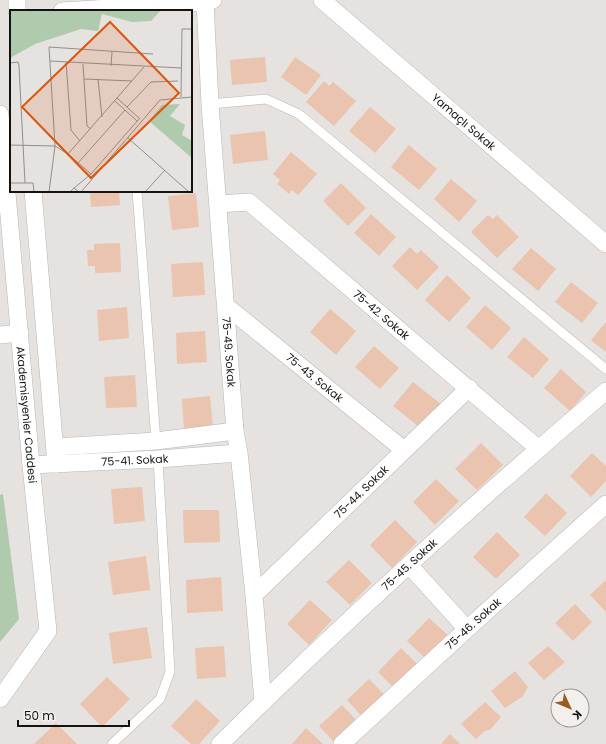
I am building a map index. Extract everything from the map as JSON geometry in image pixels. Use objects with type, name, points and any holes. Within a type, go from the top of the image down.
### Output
[{"type":"street","name":"Yamaçlı Sokak","points":[[322,0],[606,244]]},
{"type":"street","points":[[92,10],[123,9],[208,1]]},
{"type":"street","name":"75-49. Sokak","points":[[208,1],[210,104],[235,431],[239,453],[254,595],[263,702]]},
{"type":"street","name":"Akademisyenler Caddesi","points":[[0,114],[48,632],[0,699]]},
{"type":"street","points":[[33,192],[56,464]]},
{"type":"street","name":"75-42. Sokak","points":[[218,204],[249,202],[469,388],[538,449]]},
{"type":"street","name":"75-43. Sokak","points":[[226,306],[404,450]]},
{"type":"street","points":[[0,335],[20,333]]},
{"type":"street","name":"75-44. Sokak","points":[[254,595],[469,388]]},
{"type":"street","name":"75-45. Sokak","points":[[220,744],[408,565],[538,449],[606,391]]},
{"type":"street","name":"75-41. Sokak","points":[[55,447],[156,441],[235,431]]},
{"type":"street","name":"75-41. Sokak","points":[[32,465],[158,459],[239,453]]},
{"type":"street","name":"75-46. Sokak","points":[[342,744],[467,628],[606,504]]},
{"type":"street","points":[[408,565],[467,628]]},
{"type":"lane","points":[[210,104],[266,99],[299,114],[606,369]]},
{"type":"lane","points":[[137,192],[156,441]]},
{"type":"lane","points":[[112,744],[160,699],[170,672],[158,459]]},
{"type":"green space","points":[[3,494],[19,619],[0,642],[0,495]]},
{"type":"building","points":[[265,57],[267,82],[232,85],[230,60]]},
{"type":"building","points":[[295,57],[321,75],[306,95],[281,77]]},
{"type":"building","points":[[324,81],[329,86],[333,82],[356,101],[334,126],[306,102]]},
{"type":"building","points":[[370,107],[396,129],[375,153],[349,131]]},
{"type":"building","points":[[265,131],[268,160],[233,164],[230,135]]},
{"type":"building","points":[[409,145],[437,169],[419,190],[391,167]]},
{"type":"building","points":[[291,152],[317,174],[298,195],[292,190],[289,194],[277,184],[280,180],[273,174]]},
{"type":"building","points":[[451,179],[477,201],[459,222],[434,199]]},
{"type":"building","points":[[341,183],[366,208],[348,226],[323,201]]},
{"type":"building","points":[[90,192],[119,192],[120,205],[91,207]]},
{"type":"building","points":[[196,193],[199,227],[172,230],[168,196]]},
{"type":"building","points":[[371,214],[396,237],[379,256],[354,233]]},
{"type":"building","points":[[488,215],[493,219],[497,215],[519,237],[497,258],[471,232]]},
{"type":"building","points":[[120,243],[121,272],[95,273],[95,266],[88,266],[87,250],[94,250],[94,244]]},
{"type":"building","points":[[410,247],[417,254],[421,250],[439,267],[417,290],[392,266]]},
{"type":"building","points":[[531,248],[556,269],[538,291],[512,269]]},
{"type":"building","points":[[203,262],[205,295],[173,297],[171,264]]},
{"type":"building","points":[[447,275],[471,298],[449,322],[425,300]]},
{"type":"building","points":[[571,282],[598,303],[582,323],[555,302]]},
{"type":"building","points":[[485,305],[511,328],[492,350],[466,327]]},
{"type":"building","points":[[127,307],[129,338],[99,341],[97,310]]},
{"type":"building","points":[[330,309],[356,331],[336,355],[310,332]]},
{"type":"building","points":[[606,322],[606,352],[591,340]]},
{"type":"building","points":[[205,331],[207,362],[177,364],[176,333]]},
{"type":"building","points":[[524,337],[549,359],[533,378],[507,357]]},
{"type":"building","points":[[374,346],[399,368],[380,389],[355,367]]},
{"type":"building","points":[[561,369],[586,392],[570,411],[544,388]]},
{"type":"building","points":[[135,375],[137,407],[106,408],[104,377]]},
{"type":"building","points":[[413,382],[442,405],[422,429],[393,406]]},
{"type":"building","points":[[210,396],[213,428],[184,430],[182,399]]},
{"type":"building","points":[[481,443],[503,465],[477,490],[455,469]]},
{"type":"building","points":[[592,453],[606,466],[606,481],[591,497],[570,476]]},
{"type":"building","points":[[436,479],[459,501],[435,525],[413,502]]},
{"type":"building","points":[[142,487],[145,521],[114,524],[111,489]]},
{"type":"building","points":[[546,493],[567,513],[545,536],[524,517]]},
{"type":"building","points":[[183,510],[219,510],[220,542],[184,543]]},
{"type":"building","points":[[395,520],[417,542],[392,568],[370,545]]},
{"type":"building","points":[[497,532],[520,555],[496,579],[473,557]]},
{"type":"building","points":[[146,556],[150,590],[113,595],[108,562]]},
{"type":"building","points":[[349,560],[372,583],[350,605],[326,582]]},
{"type":"building","points":[[221,577],[223,611],[187,613],[186,580]]},
{"type":"building","points":[[606,580],[606,612],[590,595]]},
{"type":"building","points":[[310,600],[332,620],[309,645],[287,624]]},
{"type":"building","points":[[575,604],[592,622],[573,641],[555,623]]},
{"type":"building","points":[[429,618],[449,636],[427,660],[407,641]]},
{"type":"building","points":[[147,627],[152,658],[113,664],[109,633]]},
{"type":"building","points":[[224,646],[226,677],[197,679],[195,648]]},
{"type":"building","points":[[548,646],[565,662],[544,680],[528,663]]},
{"type":"building","points":[[401,648],[418,665],[395,689],[378,672]]},
{"type":"building","points":[[515,671],[528,687],[523,696],[505,708],[491,691]]},
{"type":"building","points":[[107,677],[130,699],[102,727],[80,704]]},
{"type":"building","points":[[369,679],[387,697],[364,719],[347,700]]},
{"type":"building","points":[[196,699],[220,721],[199,744],[191,744],[171,726]]},
{"type":"building","points":[[485,702],[501,717],[490,730],[485,731],[476,739],[461,724]]},
{"type":"building","points":[[342,705],[359,723],[336,744],[319,726]]},
{"type":"building","points":[[56,723],[77,744],[34,744]]},
{"type":"building","points":[[306,728],[323,744],[292,744]]},
{"type":"building","points":[[450,734],[460,744],[441,744]]}]
